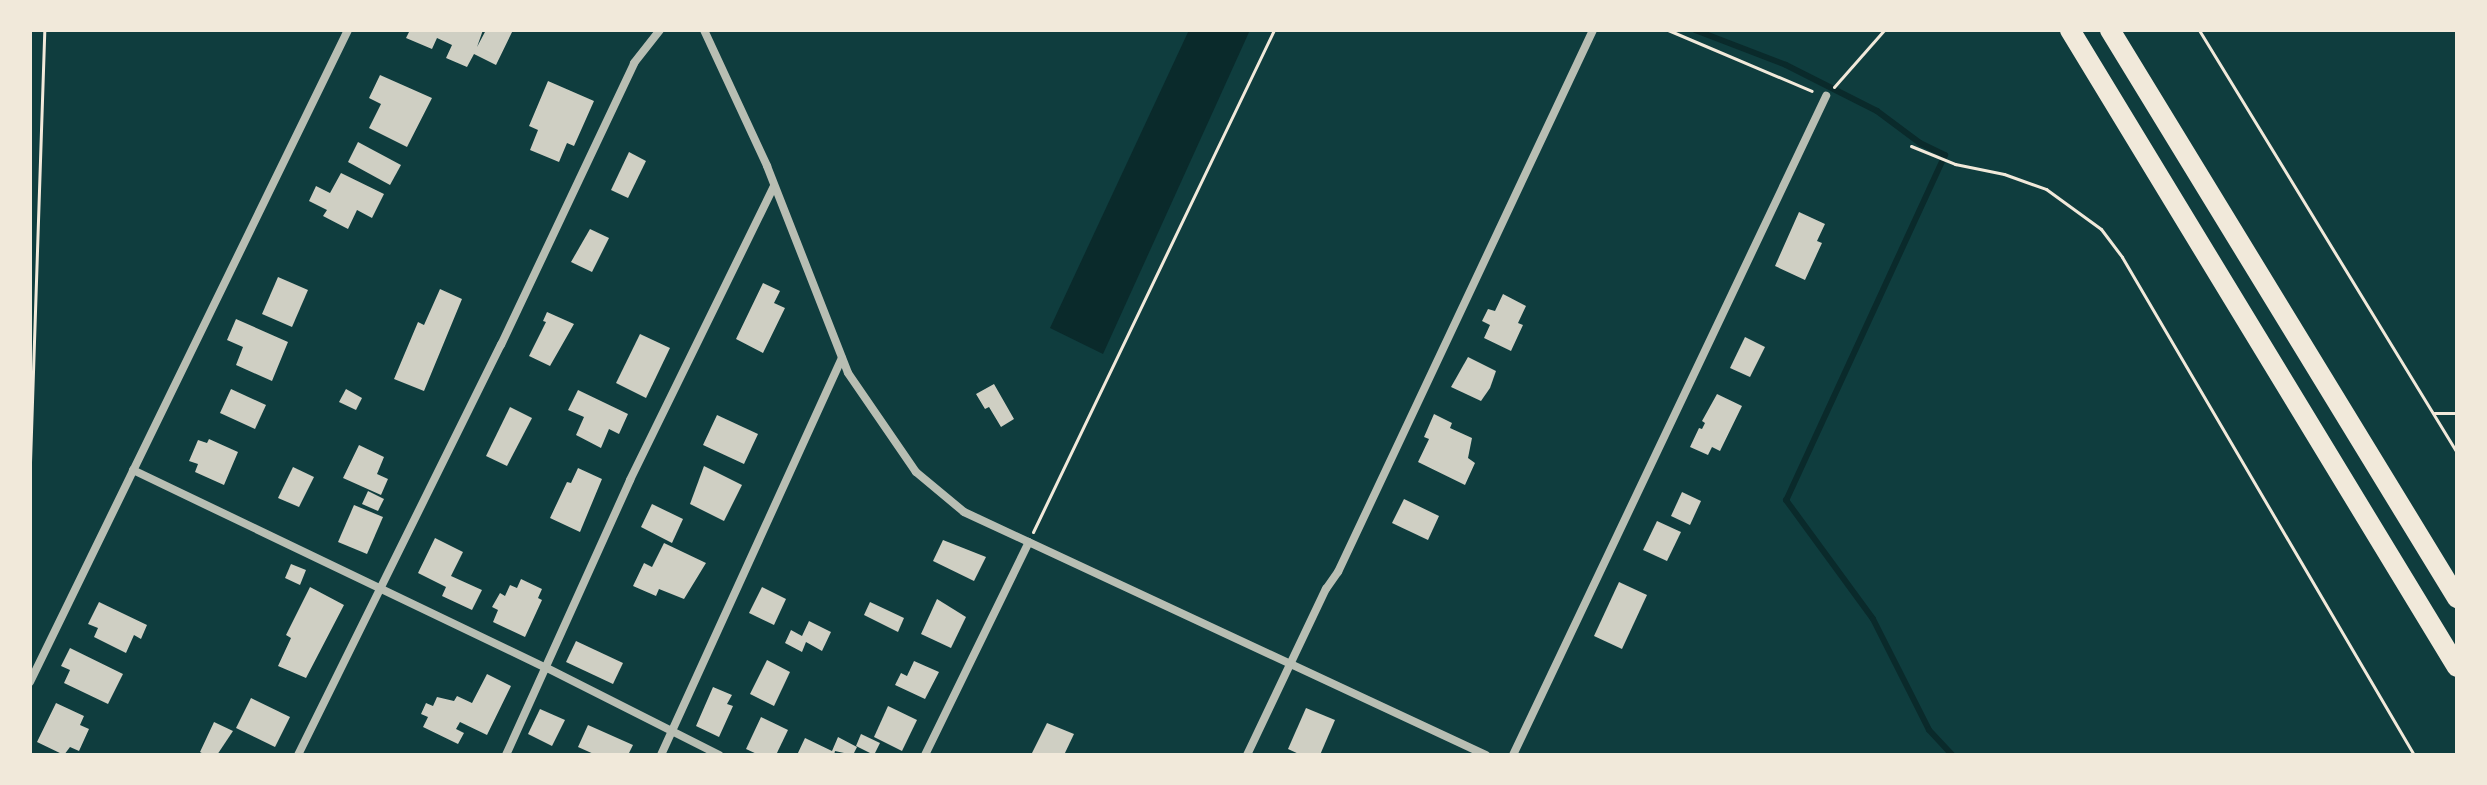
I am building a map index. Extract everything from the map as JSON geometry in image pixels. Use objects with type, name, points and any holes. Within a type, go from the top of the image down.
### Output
[{"type":"highway","points":[[2070,30],[2457,667]]},
{"type":"highway","points":[[2110,30],[2457,598]]},
{"type":"street","points":[[30,682],[348,30]]},
{"type":"street","points":[[298,755],[501,345],[634,63],[660,30]]},
{"type":"street","points":[[704,30],[774,186],[848,373],[916,472],[964,512],[1486,755]]},
{"type":"street","points":[[1247,755],[1338,572],[1593,30]]},
{"type":"street","points":[[1513,755],[1826,96]]},
{"type":"street","points":[[506,755],[630,480],[774,186]]},
{"type":"street","points":[[661,755],[773,503],[842,358]]},
{"type":"street","points":[[133,470],[547,668],[719,755]]},
{"type":"street","points":[[925,755],[1029,542]]},
{"type":"path","points":[[30,462],[44,30]]},
{"type":"path","points":[[1029,542],[1274,30]]},
{"type":"path","points":[[1668,30],[1826,96]]},
{"type":"path","points":[[1842,79],[1884,30]]},
{"type":"path","points":[[2199,30],[2457,452]]},
{"type":"path","points":[[1911,146],[1955,164],[2004,174],[2046,189],[2101,229],[2122,257],[2414,755]]},
{"type":"path","points":[[2434,413],[2457,413]]},
{"type":"water","points":[[1189,30],[1250,30],[1103,354],[1050,328]]},
{"type":"building","points":[[410,30],[483,30],[477,47],[486,30],[513,30],[496,65],[474,54],[467,67],[446,58],[452,45],[437,38],[432,49],[406,38]]},
{"type":"building","points":[[380,75],[432,98],[407,147],[369,128],[381,104],[369,98]]},
{"type":"building","points":[[548,81],[594,101],[574,146],[567,143],[559,162],[530,150],[538,130],[529,126]]},
{"type":"building","points":[[358,142],[401,165],[390,185],[348,162]]},
{"type":"building","points":[[629,152],[646,161],[628,198],[611,190]]},
{"type":"building","points":[[341,173],[384,194],[372,218],[357,210],[348,229],[323,216],[327,210],[309,201],[316,186],[330,193]]},
{"type":"building","points":[[1799,212],[1825,224],[1817,241],[1822,243],[1805,280],[1775,266]]},
{"type":"building","points":[[590,229],[609,238],[592,272],[571,262]]},
{"type":"building","points":[[278,277],[308,290],[292,327],[262,314]]},
{"type":"building","points":[[763,283],[780,291],[774,303],[785,308],[763,353],[736,339]]},
{"type":"building","points":[[440,289],[462,299],[424,391],[394,379],[418,322],[424,325]]},
{"type":"building","points":[[1503,294],[1526,306],[1518,323],[1523,325],[1511,351],[1484,338],[1490,325],[1482,321],[1488,309],[1495,311]]},
{"type":"building","points":[[547,312],[574,324],[550,366],[529,356],[546,322],[543,321]]},
{"type":"building","points":[[236,319],[288,342],[272,381],[236,365],[243,347],[227,340]]},
{"type":"building","points":[[640,334],[670,348],[646,398],[616,383]]},
{"type":"building","points":[[1745,337],[1765,347],[1750,377],[1730,368]]},
{"type":"building","points":[[1468,357],[1496,371],[1481,401],[1451,387]]},
{"type":"building","points":[[994,384],[1014,419],[1001,427],[989,407],[985,409],[976,394]]},
{"type":"building","points":[[231,389],[266,405],[255,429],[220,413]]},
{"type":"building","points":[[346,389],[362,398],[356,410],[339,402]]},
{"type":"building","points":[[578,390],[628,414],[619,434],[609,429],[601,448],[576,435],[584,417],[568,410]]},
{"type":"building","points":[[1717,394],[1742,406],[1720,451],[1712,447],[1708,455],[1690,447],[1699,428],[1702,429],[1705,423],[1702,421]]},
{"type":"building","points":[[510,407],[532,418],[507,466],[486,456]]},
{"type":"building","points":[[1434,414],[1452,423],[1450,428],[1472,438],[1468,458],[1475,463],[1465,485],[1418,462],[1429,439],[1424,437]]},
{"type":"building","points":[[717,415],[758,434],[744,464],[703,445]]},
{"type":"building","points":[[209,439],[238,452],[224,485],[195,472],[198,464],[189,461],[198,440],[207,443]]},
{"type":"building","points":[[359,445],[384,457],[377,474],[388,479],[381,495],[343,478]]},
{"type":"building","points":[[704,466],[742,485],[724,521],[690,504]]},
{"type":"building","points":[[293,467],[314,477],[299,507],[278,498]]},
{"type":"building","points":[[578,468],[602,479],[580,532],[550,518],[567,482],[571,483]]},
{"type":"building","points":[[368,491],[384,499],[378,511],[362,504]]},
{"type":"building","points":[[1682,492],[1701,501],[1690,525],[1671,516]]},
{"type":"building","points":[[1404,499],[1439,516],[1428,540],[1392,523]]},
{"type":"building","points":[[652,504],[683,519],[672,543],[641,527]]},
{"type":"building","points":[[354,505],[383,517],[367,554],[338,542]]},
{"type":"building","points":[[1657,521],[1681,532],[1667,561],[1643,550]]},
{"type":"building","points":[[435,538],[463,552],[451,576],[482,590],[472,610],[442,596],[446,587],[418,573]]},
{"type":"building","points":[[943,540],[986,557],[974,581],[933,561]]},
{"type":"building","points":[[664,543],[706,563],[684,599],[659,589],[656,596],[633,586],[644,563],[652,567]]},
{"type":"building","points":[[291,564],[306,570],[300,585],[285,578]]},
{"type":"building","points":[[521,579],[542,589],[538,598],[542,600],[525,637],[493,622],[498,610],[492,607],[500,593],[505,596],[510,585],[517,588]]},
{"type":"building","points":[[1619,582],[1647,595],[1622,649],[1594,636]]},
{"type":"building","points":[[310,587],[344,605],[306,678],[278,666],[291,638],[286,635]]},
{"type":"building","points":[[762,587],[786,599],[774,625],[749,613]]},
{"type":"building","points":[[937,599],[966,617],[951,648],[921,634]]},
{"type":"building","points":[[99,602],[147,625],[141,639],[134,635],[126,653],[94,637],[98,628],[88,624]]},
{"type":"building","points":[[870,602],[904,618],[898,632],[864,615]]},
{"type":"building","points":[[809,621],[831,632],[822,651],[806,642],[802,652],[785,643],[791,630],[802,636]]},
{"type":"building","points":[[576,641],[623,663],[613,684],[566,662]]},
{"type":"building","points":[[70,648],[123,674],[108,704],[64,683],[70,670],[61,666]]},
{"type":"building","points":[[767,660],[790,672],[774,706],[750,694]]},
{"type":"building","points":[[914,661],[939,672],[925,699],[895,685],[901,673],[907,676]]},
{"type":"building","points":[[487,674],[511,686],[487,735],[460,722],[456,729],[464,733],[458,744],[423,727],[428,717],[421,714],[426,703],[433,706],[437,697],[454,701],[457,696],[472,703]]},
{"type":"building","points":[[713,687],[732,695],[727,704],[733,706],[719,737],[696,726]]},
{"type":"building","points":[[251,698],[290,717],[275,747],[236,728]]},
{"type":"building","points":[[56,703],[84,716],[80,725],[89,729],[79,751],[70,747],[64,755],[37,742]]},
{"type":"building","points":[[888,706],[917,720],[902,751],[874,737]]},
{"type":"building","points":[[1306,708],[1335,720],[1320,755],[1301,755],[1288,749]]},
{"type":"building","points":[[540,709],[565,720],[552,746],[528,734]]},
{"type":"building","points":[[761,717],[788,730],[776,755],[759,755],[746,749]]},
{"type":"building","points":[[214,722],[233,731],[217,755],[205,755],[200,752]]},
{"type":"building","points":[[1047,723],[1074,734],[1064,755],[1032,753]]},
{"type":"building","points":[[588,725],[633,745],[628,755],[596,755],[578,747]]},
{"type":"building","points":[[861,734],[880,743],[874,755],[856,746]]},
{"type":"building","points":[[838,737],[857,747],[853,755],[835,751],[834,755],[797,755],[805,738],[832,751]]},
{"type":"waterway","points":[[1695,30],[1786,65],[1877,111],[1920,143],[1945,155],[1786,500],[1873,619],[1929,730],[1952,755]]}]
